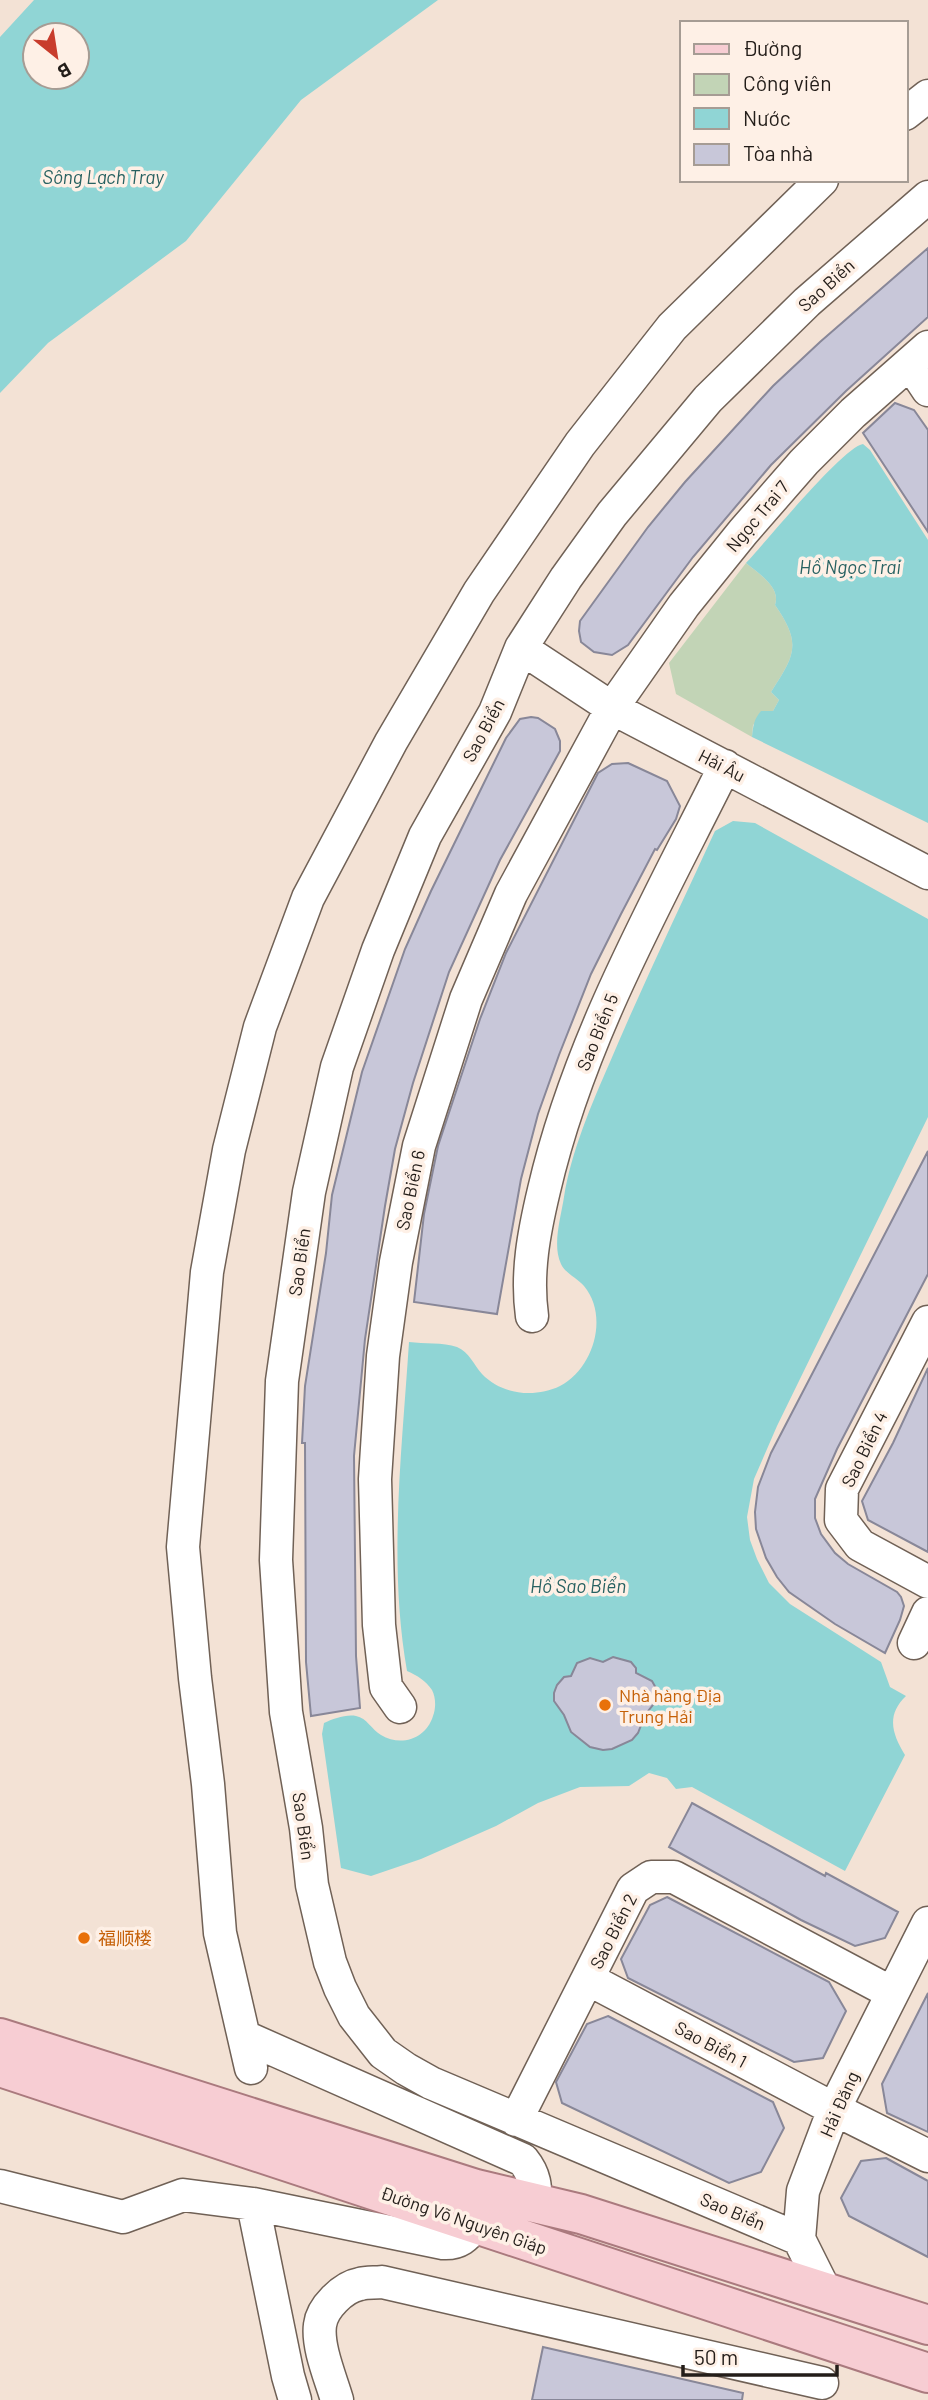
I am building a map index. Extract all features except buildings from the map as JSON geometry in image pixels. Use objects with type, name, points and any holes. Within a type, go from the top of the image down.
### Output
[{"type":"main road","name":"Đường Võ Nguyên Giáp","points":[[0,2038],[828,2340],[928,2373]]},
{"type":"main road","name":"Đường Võ Nguyên Giáp","points":[[0,2067],[472,2211],[535,2204],[581,2214],[928,2325]]},
{"type":"main road","points":[[825,2291],[828,2340]]},
{"type":"street","points":[[907,112],[928,96]]},
{"type":"street","points":[[251,2068],[220,1933],[208,1784],[183,1547],[207,1272],[229,1150],[260,1027],[308,898],[391,742],[479,592],[580,444],[672,327],[820,182]]},
{"type":"street","name":"Sao Biển","points":[[799,2239],[431,2083],[383,2053],[354,2016],[330,1962],[314,1896],[306,1828],[286,1712],[276,1560],[282,1381],[309,1192],[337,1067],[378,950],[425,836],[495,712],[521,648],[612,514],[708,399],[807,302],[928,197]]},
{"type":"street","points":[[919,355],[928,390]]},
{"type":"street","name":"Ngọc Trai 7","points":[[612,708],[684,605],[743,531],[853,412],[919,355]]},
{"type":"street","name":"Hải Âu","points":[[521,648],[612,708],[928,873]]},
{"type":"street","name":"Sao Biển 6","points":[[400,1707],[387,1687],[383,1671],[375,1479],[387,1330],[396,1262],[419,1146],[466,999],[511,894],[612,708]]},
{"type":"street","name":"Sao Biển 5","points":[[532,1316],[528,1289],[530,1264],[551,1162],[567,1107],[615,987],[725,766]]},
{"type":"street","name":"Sao Biển 4","points":[[928,1322],[842,1489],[841,1520],[860,1545],[928,1582]]},
{"type":"street","points":[[914,1643],[928,1613]]},
{"type":"street","name":"Sao Biển 2","points":[[516,2120],[633,1889],[651,1877],[674,1877],[892,1993]]},
{"type":"street","name":"Hải Đăng","points":[[799,2239],[803,2191],[834,2109],[928,1923]]},
{"type":"street","name":"Sao Biển 1","points":[[588,1979],[928,2156]]},
{"type":"street","points":[[245,2037],[523,2160],[532,2171],[536,2185],[535,2204]]},
{"type":"street","points":[[0,2186],[123,2217],[183,2194],[253,2204],[454,2244],[466,2237],[472,2211]]},
{"type":"street","points":[[253,2204],[295,2400]]},
{"type":"street","points":[[799,2239],[825,2291]]},
{"type":"street","points":[[337,2400],[323,2353],[320,2325],[325,2312],[340,2293],[358,2284],[382,2283],[820,2392],[828,2340]]},
{"type":"green space","points":[[746,563],[762,576],[775,592],[775,605],[784,618],[792,640],[786,668],[771,692],[779,700],[773,711],[766,712],[753,725],[752,737],[676,694],[669,663]]},
{"type":"water","name":"Sông Lạch Tray","points":[[34,0],[438,0],[301,100],[186,241],[48,343],[0,393],[0,37]]},
{"type":"water","name":"Hồ Ngọc Trai","points":[[863,444],[870,450],[928,540],[928,823],[752,737],[754,723],[761,711],[773,711],[779,700],[771,692],[786,668],[792,640],[784,618],[775,605],[775,592],[762,576],[746,563],[822,478],[853,449]]},
{"type":"water","name":"Hồ Sao Biển","points":[[733,821],[755,823],[928,919],[928,1117],[777,1426],[754,1479],[747,1517],[750,1540],[769,1583],[790,1604],[881,1662],[890,1687],[906,1696],[893,1717],[894,1732],[905,1755],[845,1871],[692,1787],[676,1789],[667,1778],[649,1773],[629,1786],[580,1787],[538,1803],[496,1826],[421,1859],[371,1876],[341,1868],[322,1734],[324,1723],[344,1716],[356,1716],[389,1739],[404,1740],[412,1739],[425,1730],[435,1710],[432,1690],[421,1679],[407,1671],[398,1589],[398,1507],[409,1342],[457,1347],[468,1355],[490,1381],[519,1392],[550,1390],[572,1378],[582,1367],[594,1340],[596,1312],[592,1298],[584,1286],[568,1273],[558,1256],[559,1222],[567,1180],[589,1111],[648,975],[715,831]]},
{"type":"place","name":"Nhà hàng Địa Trung Hải","points":[[605,1705]]},
{"type":"place","name":"福顺楼","points":[[84,1938]]}]
